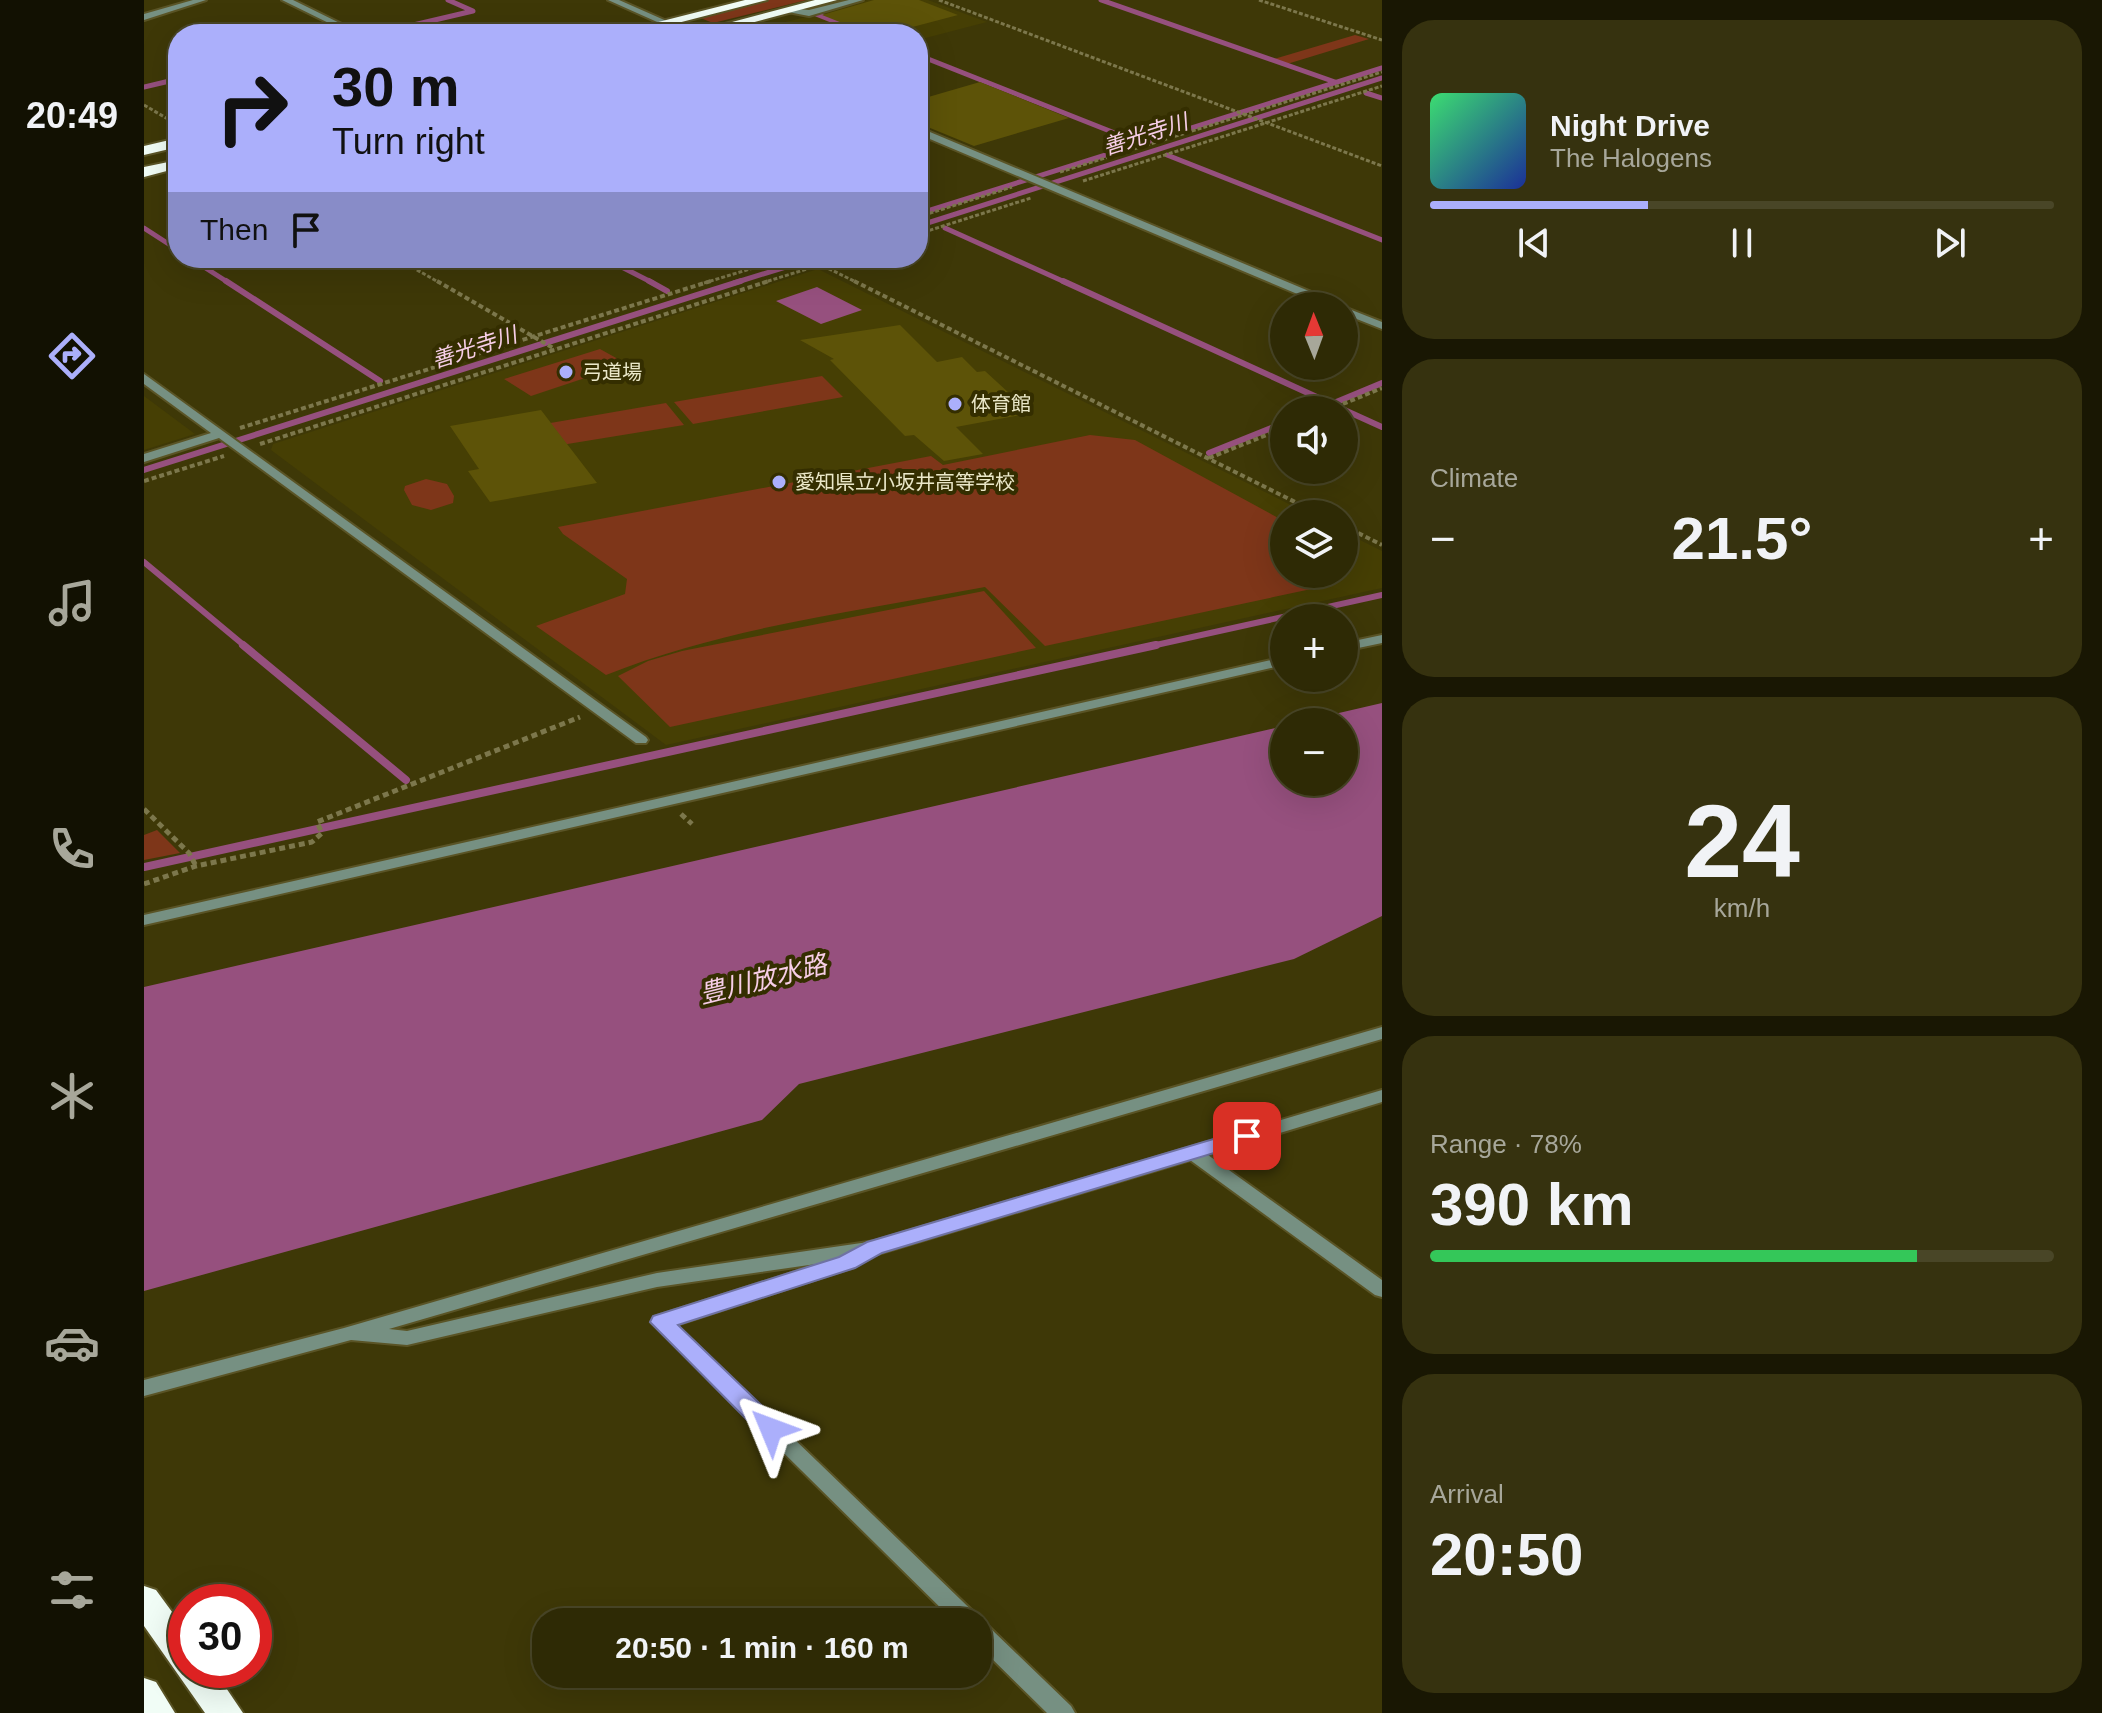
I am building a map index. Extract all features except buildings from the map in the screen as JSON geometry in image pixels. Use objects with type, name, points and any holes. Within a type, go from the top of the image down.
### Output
[{"type":"highway","points":[[662,24],[738,3],[761,0]]},
{"type":"highway","points":[[734,24],[831,0]]},
{"type":"highway","points":[[144,151],[168,145]]},
{"type":"highway","points":[[144,172],[168,166]]},
{"type":"highway","points":[[144,1600],[168,1633]]},
{"type":"highway","points":[[207,1688],[225,1713]]},
{"type":"highway","points":[[144,1693],[157,1713]]},
{"type":"street","points":[[144,17],[202,0]]},
{"type":"street","points":[[286,0],[337,24]]},
{"type":"street","points":[[612,0],[666,23]]},
{"type":"street","points":[[787,11],[809,13],[859,0]]},
{"type":"street","points":[[928,134],[1303,292]]},
{"type":"street","points":[[1358,316],[1382,326]]},
{"type":"street","points":[[144,378],[641,740]]},
{"type":"street","points":[[144,458],[223,436]]},
{"type":"street","points":[[1358,644],[1382,639]]},
{"type":"street","points":[[144,920],[1270,664]]},
{"type":"street","points":[[144,1388],[344,1335],[1382,1033]]},
{"type":"street","points":[[344,1335],[407,1338],[657,1280],[875,1248],[1382,1096]]},
{"type":"street","points":[[1193,1153],[1382,1290]]},
{"type":"street","points":[[875,1248],[847,1262],[661,1322],[956,1608]]},
{"type":"street","points":[[992,1644],[1063,1713]]},
{"type":"path","points":[[939,0],[1382,166]]},
{"type":"path","points":[[1259,0],[1382,40]]},
{"type":"path","points":[[928,214],[1382,72]]},
{"type":"path","points":[[928,231],[1382,86]]},
{"type":"path","points":[[144,105],[168,119]]},
{"type":"path","points":[[413,268],[556,349]]},
{"type":"path","points":[[223,436],[754,268]]},
{"type":"path","points":[[144,481],[806,268]]},
{"type":"path","points":[[826,268],[1291,500]]},
{"type":"path","points":[[1358,398],[1382,388]]},
{"type":"path","points":[[1208,459],[1270,434]]},
{"type":"path","points":[[1358,533],[1382,545]]},
{"type":"path","points":[[144,884],[196,866],[312,842],[322,833],[317,822],[600,709]]},
{"type":"path","points":[[144,809],[189,853],[196,866]]},
{"type":"shaded area","points":[[766,0],[807,0],[713,23],[698,17]]},
{"type":"shaded area","points":[[868,0],[928,0],[987,22],[928,37],[928,24],[844,24],[816,13]]},
{"type":"shaded area","points":[[814,15],[837,24],[777,24]]},
{"type":"shaded area","points":[[1355,35],[1369,39],[1287,64],[1274,59]]},
{"type":"shaded area","name":"愛知県立小坂井高等学校","points":[[818,269],[1281,500],[1270,500],[1270,588],[1358,588],[1358,539],[1382,551],[1382,588],[1309,604],[1270,604],[1270,613],[666,745],[271,450],[273,444]]},
{"type":"shaded area","name":"弓道場","points":[[600,349],[627,364],[531,396],[504,379]]},
{"type":"shaded area","points":[[822,376],[843,397],[693,424],[674,402]]},
{"type":"shaded area","points":[[144,396],[195,434],[144,450]]},
{"type":"shaded area","points":[[666,403],[684,425],[549,447],[533,426]]},
{"type":"shaded area","points":[[1090,435],[1135,440],[1270,513],[1270,588],[1316,588],[1045,646],[985,587],[745,632],[652,658],[606,675],[536,626],[625,594],[627,579],[563,534],[558,527],[931,456],[943,465]]},
{"type":"shaded area","points":[[426,479],[447,484],[454,496],[453,503],[431,510],[412,505],[405,486]]},
{"type":"shaded area","points":[[984,591],[1036,648],[670,727],[618,676],[648,661],[682,651]]},
{"type":"shaded area","points":[[157,830],[180,853],[144,860],[144,835]]},
{"type":"water","points":[[817,287],[862,310],[821,324],[776,301]]},
{"type":"water","name":"豊川放水路","points":[[1382,703],[1382,916],[1294,959],[799,1084],[762,1120],[144,1291],[144,987],[1270,729],[1270,796],[1358,796],[1358,709]]},
{"type":"waterway","points":[[418,24],[473,11],[448,0]]},
{"type":"waterway","points":[[1101,0],[1335,82]]},
{"type":"waterway","points":[[816,14],[841,24]]},
{"type":"waterway","points":[[928,59],[1140,143]]},
{"type":"waterway","points":[[928,211],[1382,68]]},
{"type":"waterway","name":"善光寺川","points":[[928,223],[1382,78]]},
{"type":"waterway","points":[[144,87],[168,81]]},
{"type":"waterway","points":[[1366,93],[1382,98]]},
{"type":"waterway","points":[[1167,155],[1382,240]]},
{"type":"waterway","points":[[144,228],[168,244]]},
{"type":"waterway","points":[[945,228],[1067,283]]},
{"type":"waterway","points":[[206,268],[229,283]]},
{"type":"waterway","points":[[624,268],[653,283]]},
{"type":"waterway","name":"善光寺川","points":[[734,283],[783,268]]},
{"type":"waterway","points":[[226,281],[380,381]]},
{"type":"waterway","points":[[649,281],[667,291]]},
{"type":"waterway","name":"善光寺川","points":[[144,470],[741,281]]},
{"type":"waterway","points":[[1063,281],[1315,396]]},
{"type":"waterway","points":[[1351,396],[1382,383]]},
{"type":"waterway","points":[[1358,416],[1382,427]]},
{"type":"waterway","points":[[1209,453],[1270,429]]},
{"type":"waterway","points":[[144,562],[246,647]]},
{"type":"waterway","points":[[1147,647],[1382,595]]},
{"type":"waterway","points":[[243,645],[406,780]]},
{"type":"waterway","points":[[144,867],[1156,645]]},
{"type":"place","name":"弓道場","points":[[566,372]]},
{"type":"place","name":"体育館","points":[[955,404]]},
{"type":"place","name":"愛知県立小坂井高等学校","points":[[779,482]]},
{"type":"route","points":[[771,1429],[661,1322],[847,1262],[875,1248],[1247,1136]]}]
